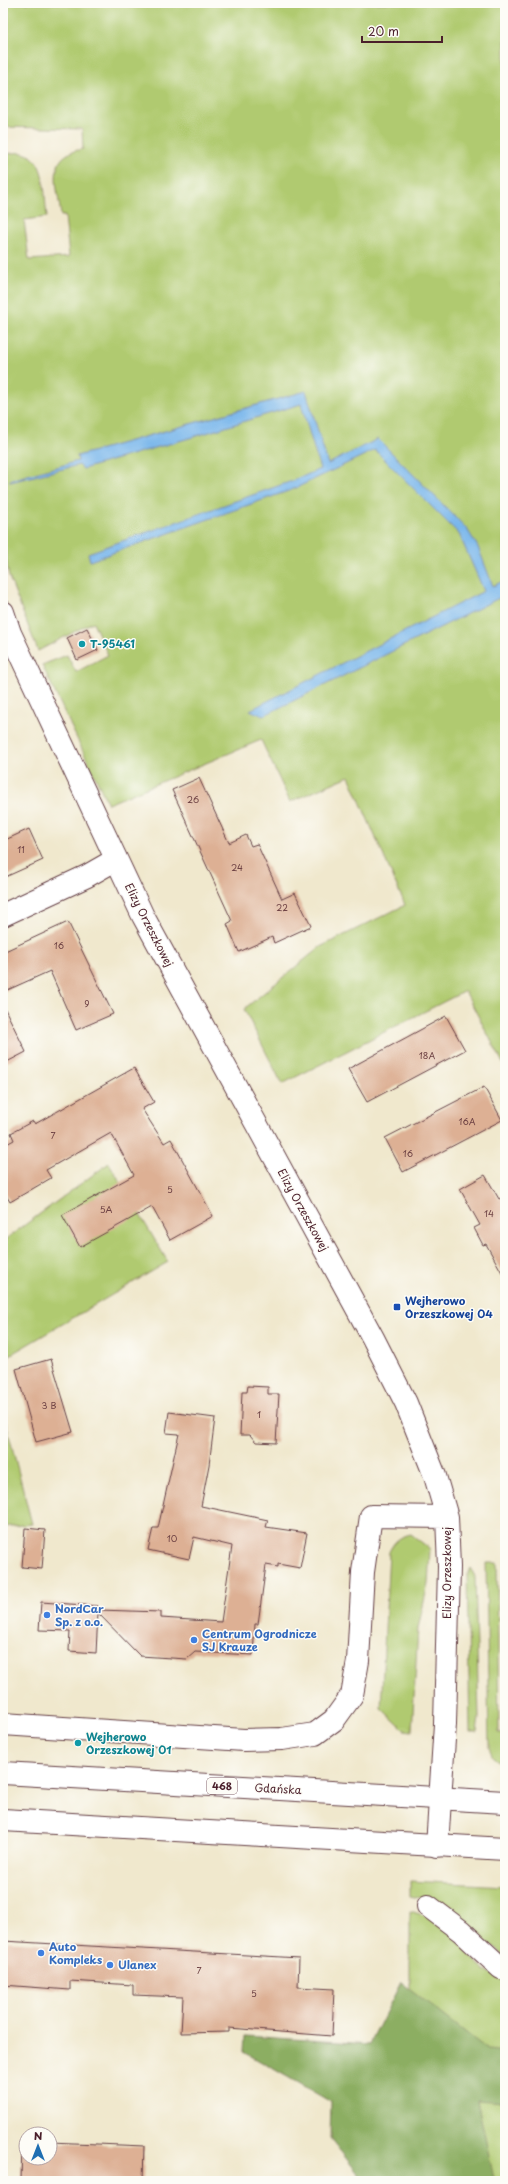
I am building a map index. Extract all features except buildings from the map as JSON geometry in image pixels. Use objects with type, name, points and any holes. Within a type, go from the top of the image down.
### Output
[{"type":"street","name":"Elizy Orzeszkowej","points":[[3,612],[7,635],[142,916],[373,1338],[406,1403],[435,1476],[447,1517],[449,1567],[445,1716],[437,1846]]},
{"type":"street","points":[[3,915],[87,876],[115,860]]},
{"type":"street","points":[[3,1724],[244,1740],[282,1739],[314,1734],[334,1720],[352,1695],[358,1661],[363,1572],[371,1516],[447,1517]]},
{"type":"street","name":"Gdańska","points":[[3,1773],[505,1802]]},
{"type":"street","points":[[3,1820],[505,1849]]},
{"type":"street","points":[[428,1906],[461,1931],[501,1968],[505,1969]]},
{"type":"green space","points":[[3,3],[505,3],[505,282],[502,283],[505,304],[505,1067],[465,991],[282,1084],[244,1009],[320,947],[405,905],[349,776],[290,802],[261,740],[108,804],[42,665],[67,655],[76,672],[108,655],[93,622],[38,651],[9,577],[3,540],[3,155],[18,153],[28,155],[36,161],[43,180],[47,217],[24,220],[29,260],[69,257],[65,216],[61,216],[56,174],[58,165],[63,158],[71,152],[83,149],[82,129],[3,127]]},
{"type":"green space","points":[[109,1163],[168,1262],[3,1359],[3,1241]]},
{"type":"green space","points":[[3,1412],[32,1524],[3,1527]]},
{"type":"green space","points":[[411,1534],[430,1549],[428,1584],[418,1628],[412,1731],[404,1730],[381,1708],[389,1552],[397,1540]]},
{"type":"green space","points":[[486,1563],[497,1563],[499,1733],[505,1733],[505,1766],[493,1757],[489,1748]]},
{"type":"green space","points":[[470,1568],[475,1576],[479,1718],[477,1732],[470,1732],[467,1575]]},
{"type":"green space","points":[[410,1881],[505,1886],[505,1956],[434,1901],[410,1896]]},
{"type":"green space","points":[[410,1911],[436,1919],[450,1930],[484,1971],[505,1977],[505,2181],[450,2181],[410,2064]]},
{"type":"green space","points":[[401,1982],[488,2050],[505,2052],[505,2102],[477,2100],[494,2179],[492,2181],[364,2181],[330,2138],[331,2102],[244,2052],[245,2036],[370,2044]]},
{"type":"water","points":[[306,391],[328,464],[378,439],[467,529],[478,547],[493,586],[505,580],[505,595],[263,716],[250,710],[484,591],[459,534],[375,450],[294,489],[90,561],[88,553],[295,480],[320,469],[301,404],[83,469],[79,465],[10,482],[10,480],[78,461],[77,456]]},
{"type":"place","name":"T-95461","points":[[82,644]]},
{"type":"place","name":"Wejherowo Orzeszkowej 04","points":[[397,1307]]},
{"type":"place","name":"NordCar Sp. z o.o.","points":[[47,1615]]},
{"type":"place","name":"Centrum Ogrodnicze SJ Krauze","points":[[194,1640]]},
{"type":"place","name":"Wejherowo Orzeszkowej 01","points":[[78,1743]]},
{"type":"place","name":"Auto Kompleks","points":[[41,1953]]},
{"type":"place","name":"Ulanex","points":[[110,1965]]}]
